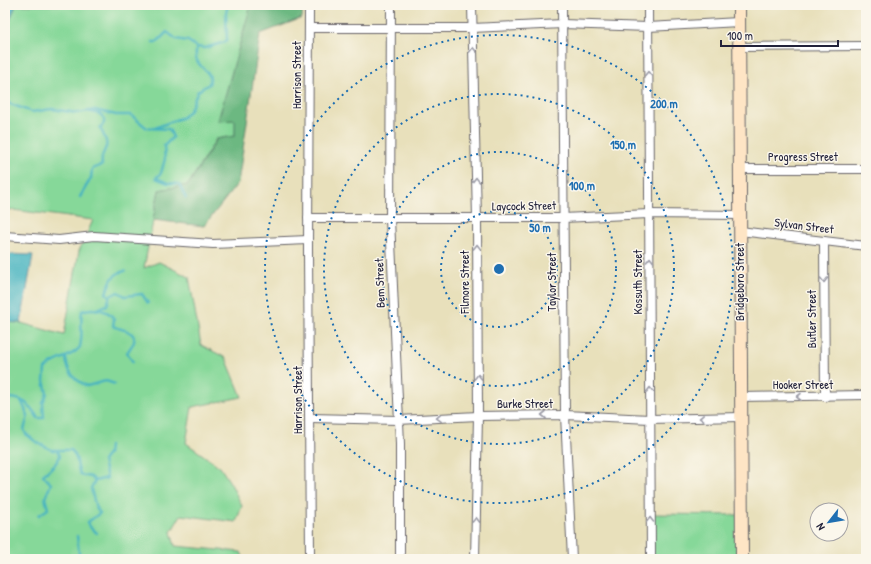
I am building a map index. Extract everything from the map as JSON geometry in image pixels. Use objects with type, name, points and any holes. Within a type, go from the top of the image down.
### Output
[{"type":"main road","name":"Bridgeboro Street","points":[[739,5],[742,559]]},
{"type":"street","name":"Harrison Street","points":[[309,5],[308,240],[310,559]]},
{"type":"street","name":"Bem Street","points":[[391,5],[390,219],[400,444],[400,559]]},
{"type":"street","name":"Filmore Street","points":[[472,5],[477,219],[478,416],[475,559]]},
{"type":"street","name":"Taylor Street","points":[[562,5],[564,415],[572,559]]},
{"type":"street","name":"Kossuth Street","points":[[648,5],[651,559]]},
{"type":"street","points":[[309,28],[472,28],[563,24],[648,26],[739,22]]},
{"type":"street","points":[[739,47],[866,46]]},
{"type":"street","name":"Progress Street","points":[[740,169],[866,169]]},
{"type":"street","name":"Laycock Street","points":[[308,218],[477,219],[563,218],[649,214],[740,215]]},
{"type":"street","name":"Sylvan Street","points":[[740,231],[866,246]]},
{"type":"street","points":[[5,236],[59,240],[94,236],[213,244],[308,240]]},
{"type":"street","name":"Butler Street","points":[[824,241],[825,397]]},
{"type":"street","name":"Hooker Street","points":[[741,397],[825,397],[866,395]]},
{"type":"street","name":"Burke Street","points":[[310,418],[398,420],[478,416],[564,415],[650,419],[741,418]]},
{"type":"green space","points":[[16,5],[251,5],[218,121],[236,120],[235,136],[216,139],[188,185],[159,190],[144,268],[159,262],[189,277],[201,345],[226,358],[242,397],[192,407],[186,443],[220,467],[231,484],[242,506],[236,522],[181,515],[171,532],[175,546],[241,552],[244,559],[5,559],[5,322],[21,323],[64,335],[79,251],[93,220],[5,209],[5,32]]},
{"type":"green space","points":[[251,5],[303,5],[302,18],[260,34],[238,183],[204,226],[153,220],[159,190],[188,185],[217,139],[235,136],[235,120],[218,121]]},
{"type":"green space","points":[[650,514],[742,515],[742,559],[651,559]]},
{"type":"water","points":[[5,5],[16,5],[5,32]]},
{"type":"water","points":[[5,254],[33,255],[21,323],[5,322]]},
{"type":"waterway","points":[[153,42],[157,42],[167,32],[176,39],[188,41],[197,47],[205,48],[225,42],[227,40],[226,13],[228,5]]},
{"type":"waterway","points":[[5,37],[7,45],[5,58]]},
{"type":"waterway","points":[[155,128],[183,117],[190,110],[198,91],[209,84],[209,75],[197,60],[197,47]]},
{"type":"waterway","points":[[5,102],[32,112],[52,109],[77,113],[95,110],[116,115],[131,115],[147,128],[169,129],[173,137],[164,146],[165,159],[161,173],[156,178],[168,183],[179,184],[186,198]]},
{"type":"waterway","points":[[80,197],[91,178],[92,169],[102,165],[103,154],[106,149],[106,142],[100,128],[104,123],[104,118],[100,114],[87,111]]},
{"type":"waterway","points":[[110,297],[106,293],[112,279],[117,274],[125,271]]},
{"type":"waterway","points":[[98,309],[107,305],[110,296],[118,292],[125,296],[142,294],[148,303]]},
{"type":"waterway","points":[[5,398],[25,402],[38,418],[44,418],[43,403],[47,393],[44,381],[45,369],[49,365],[72,354],[80,347],[82,311],[90,309],[104,311],[114,319],[113,326],[131,333],[133,335],[134,342],[127,353],[133,362]]},
{"type":"waterway","points":[[66,358],[72,375],[82,384],[87,386],[106,381],[115,384]]},
{"type":"waterway","points":[[21,400],[28,416],[24,430],[26,434],[36,442],[52,450],[71,450],[76,456],[78,469],[81,475],[91,477],[95,481]]},
{"type":"waterway","points":[[97,533],[90,527],[88,522],[100,513],[96,508],[91,488],[95,481],[107,478],[103,461],[108,454],[109,446]]},
{"type":"waterway","points":[[39,515],[48,509],[45,498],[51,484],[43,475],[55,465],[60,456],[57,450]]},
{"type":"waterway","points":[[77,536],[79,553],[82,559]]}]
